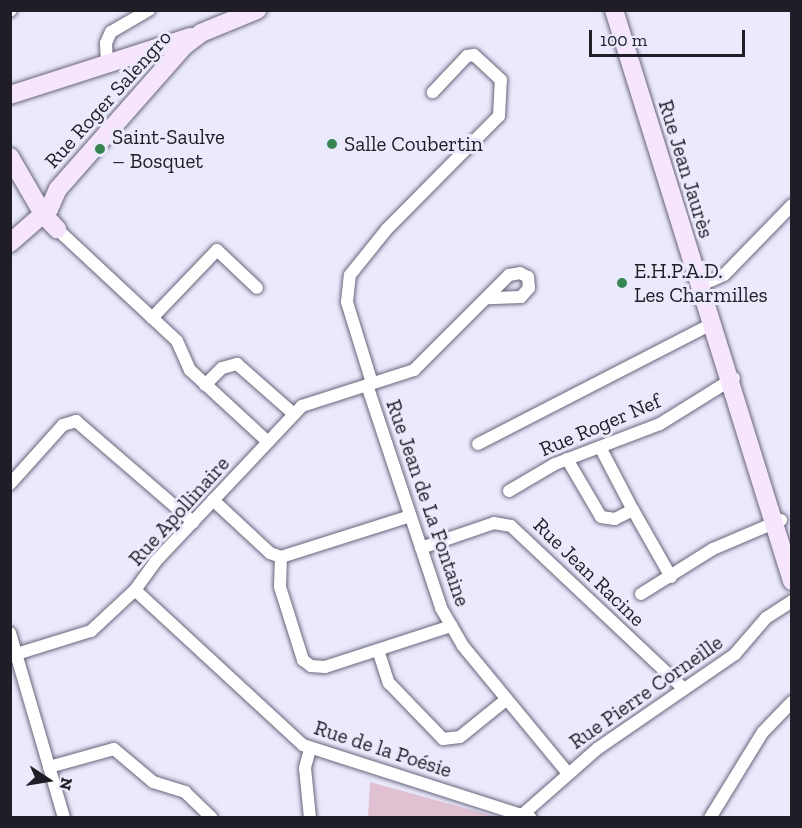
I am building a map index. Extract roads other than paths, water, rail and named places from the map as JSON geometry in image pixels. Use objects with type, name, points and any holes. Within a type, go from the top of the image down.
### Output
[{"type":"main road","name":"Rue Roger Salengro","points":[[10,243],[52,201],[167,65],[201,33],[257,10]]},
{"type":"main road","name":"Rue Jean Jaurès","points":[[614,10],[704,285],[711,324],[733,379]]},
{"type":"main road","name":"Rue Jean Jaurès","points":[[623,10],[777,521],[792,581]]},
{"type":"main road","points":[[10,95],[201,33]]},
{"type":"main road","name":"Rue Roger Salengro","points":[[10,157],[27,183],[52,201]]},
{"type":"main road","points":[[27,183],[52,201],[57,229]]},
{"type":"main road","name":"Rue Jean Jaurès","points":[[777,521],[792,550]]},
{"type":"street","points":[[107,63],[106,44],[111,32],[149,10]]},
{"type":"street","points":[[158,48],[166,55],[167,65]]},
{"type":"street","name":"Rue Jean de La Fontaine","points":[[434,92],[467,56],[474,55],[501,80],[499,116],[387,229],[350,275],[347,302],[369,384],[435,594],[451,626],[567,772]]},
{"type":"street","points":[[704,285],[724,275],[792,205]]},
{"type":"street","points":[[57,229],[177,340],[187,366],[268,442]]},
{"type":"street","points":[[152,318],[217,250],[257,288]]},
{"type":"street","name":"Rue Apollinaire","points":[[14,656],[87,633],[135,590],[147,571],[294,414],[310,401],[369,384],[422,365],[487,298]]},
{"type":"street","points":[[478,444],[711,324]]},
{"type":"street","points":[[205,385],[222,368],[237,364],[294,414]]},
{"type":"street","name":"Rue Roger Nef","points":[[509,491],[567,459],[660,424],[733,379]]},
{"type":"street","points":[[10,484],[63,424],[76,420],[193,522]]},
{"type":"street","points":[[600,447],[671,577]]},
{"type":"street","points":[[567,459],[601,517],[615,519],[633,510]]},
{"type":"street","points":[[213,500],[270,553],[282,557],[410,516]]},
{"type":"street","points":[[641,594],[713,549],[777,521]]},
{"type":"street","name":"Rue Jean Racine","points":[[421,548],[494,523],[511,526],[682,687]]},
{"type":"street","points":[[282,557],[280,587],[305,662],[321,668],[451,626]]},
{"type":"street","name":"Rue de la Poésie","points":[[135,590],[293,737],[310,748],[526,816]]},
{"type":"street","name":"Rue Pierre Corneille","points":[[526,816],[567,772],[682,687],[732,656],[766,618],[792,601]]},
{"type":"street","points":[[10,633],[14,656],[64,818]]},
{"type":"street","points":[[378,650],[389,683],[443,739],[460,737],[507,699]]},
{"type":"street","points":[[710,818],[763,732],[792,702]]},
{"type":"street","points":[[49,766],[114,748],[153,782],[184,792],[212,818]]},
{"type":"street","points":[[310,748],[305,774],[310,818]]},
{"type":"place","name":"Salle Coubertin","points":[[332,144]]},
{"type":"place","name":"Saint-Saulve – Bosquet","points":[[100,149]]},
{"type":"place","name":"E.H.P.A.D. Les Charmilles","points":[[622,283]]}]
